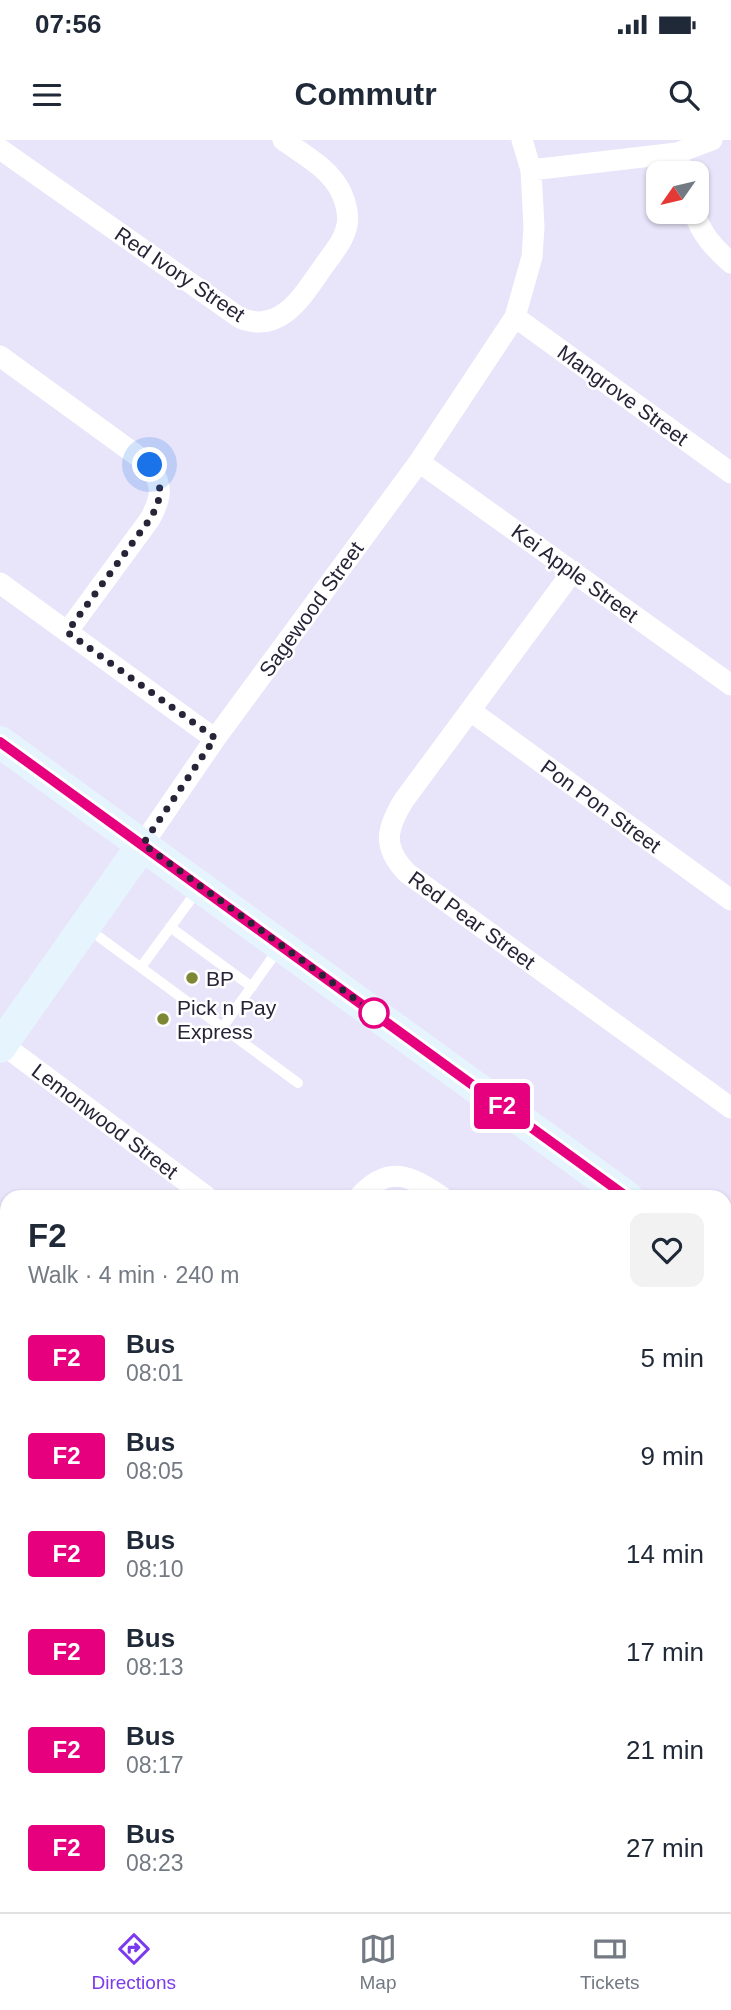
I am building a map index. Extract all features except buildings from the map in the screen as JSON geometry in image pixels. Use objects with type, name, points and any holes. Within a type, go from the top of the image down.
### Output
[{"type":"street","name":"Red Ivory Street","points":[[0,149],[232,313],[254,324],[270,321],[286,313],[298,302],[340,243],[347,225],[345,202],[335,181],[325,170],[283,140]]},
{"type":"street","name":"Sagewood Street","points":[[1,1045],[215,738],[419,462],[515,317],[532,257],[534,227],[531,170],[522,140]]},
{"type":"street","points":[[683,161],[712,140]]},
{"type":"street","points":[[531,170],[646,165]]},
{"type":"street","points":[[699,224],[716,250],[731,263]]},
{"type":"street","name":"Mangrove Street","points":[[515,317],[731,473]]},
{"type":"street","points":[[0,356],[150,465],[160,490],[159,504],[150,519],[67,632]]},
{"type":"street","name":"Kei Apple Street","points":[[419,462],[731,685]]},
{"type":"street","name":"Red Pear Street","points":[[573,571],[404,800],[388,833],[391,851],[397,863],[407,873],[731,1108]]},
{"type":"street","points":[[0,583],[215,738]]},
{"type":"street","name":"Pon Pon Street","points":[[471,712],[731,900]]},
{"type":"street","points":[[0,742],[617,1190]]},
{"type":"street","name":"Lemonwood Street","points":[[1,1045],[198,1190]]},
{"type":"street","points":[[366,1190],[385,1176],[397,1175],[412,1178],[431,1190]]},
{"type":"lane","points":[[141,967],[201,886]]},
{"type":"lane","points":[[85,926],[298,1083]]},
{"type":"lane","points":[[170,927],[252,987]]},
{"type":"lane","points":[[222,1028],[281,945]]},
{"type":"bus line","name":"F2","points":[[0,742],[617,1190]]},
{"type":"place","name":"BP","points":[[192,978]]},
{"type":"place","name":"Pick n Pay Express","points":[[163,1019]]},
{"type":"route","points":[[150,465],[160,490],[159,504],[67,632],[215,738],[143,844],[374,1013]]}]
